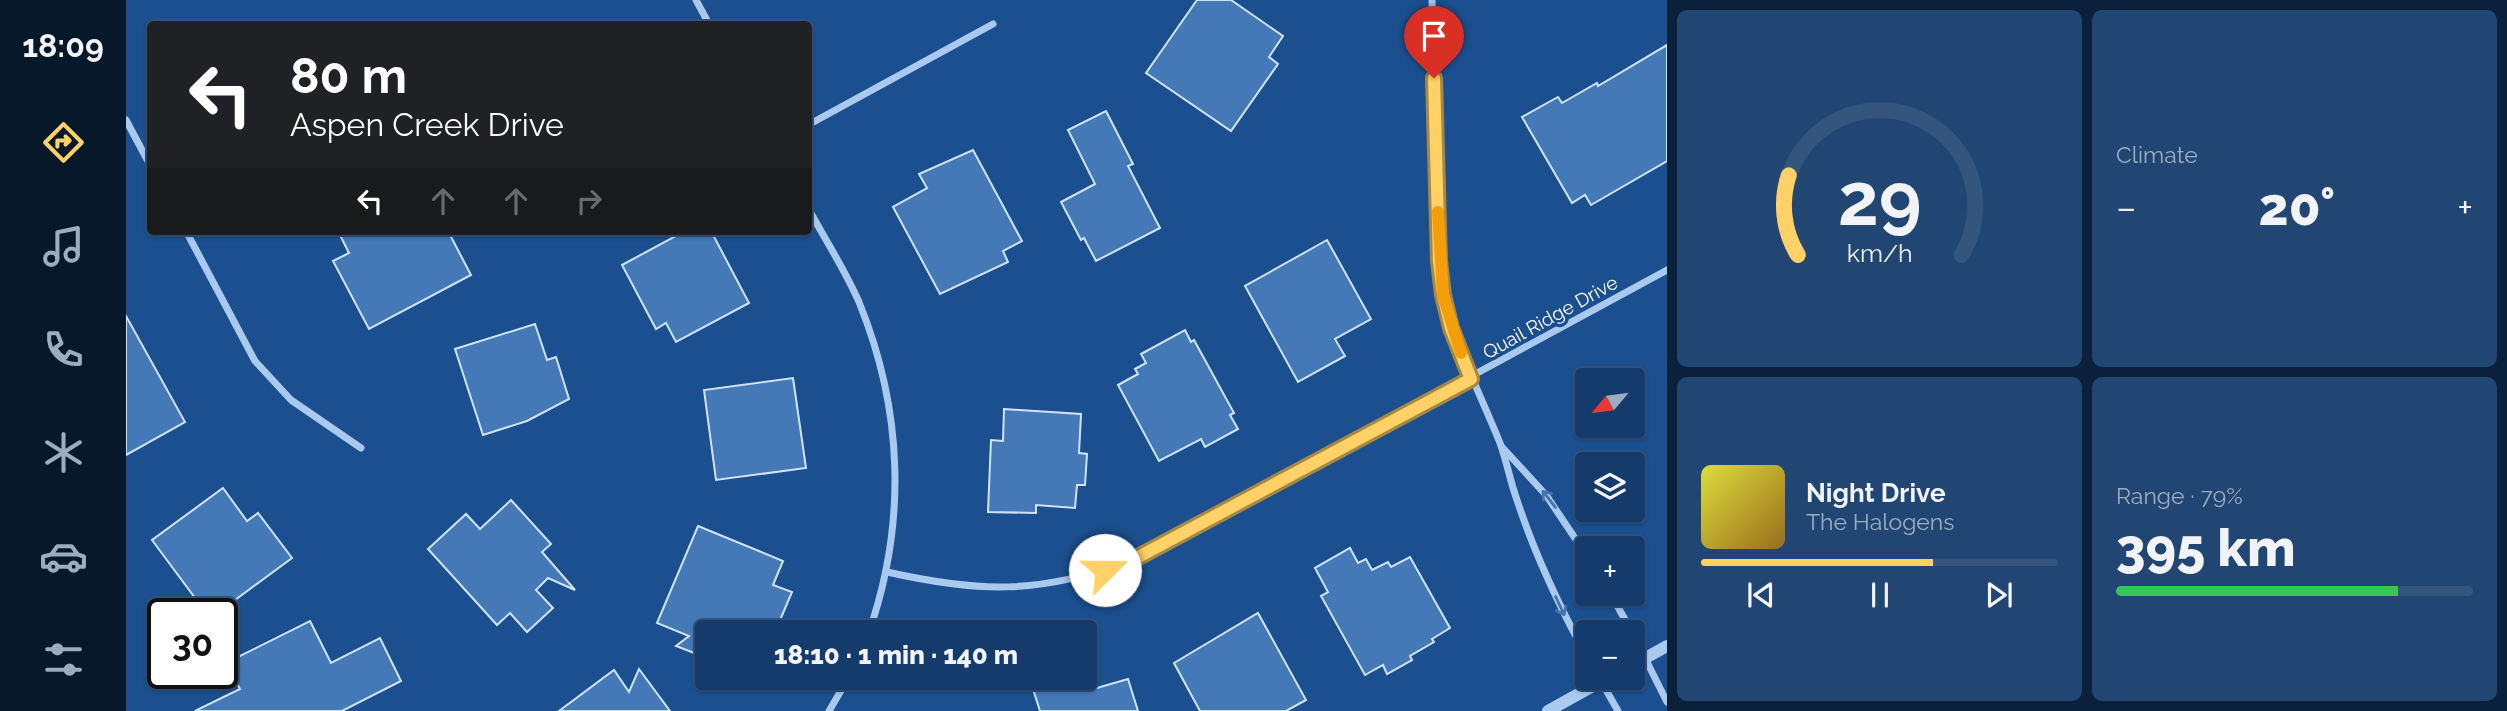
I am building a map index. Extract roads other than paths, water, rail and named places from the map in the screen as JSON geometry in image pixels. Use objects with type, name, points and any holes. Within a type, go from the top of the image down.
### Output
[{"type":"street","points":[[696,0],[707,21]]},
{"type":"street","points":[[1432,0],[1439,261],[1451,328],[1501,445],[1536,554],[1575,636]]},
{"type":"street","points":[[812,123],[993,24]]},
{"type":"street","points":[[126,120],[147,159]]},
{"type":"street","points":[[812,215],[858,299],[882,368],[892,415],[897,468],[894,528],[887,572],[873,620]]},
{"type":"street","points":[[188,235],[255,361],[291,400],[361,448]]},
{"type":"street","name":"Quail Ridge Drive","points":[[887,572],[979,589],[1031,587],[1080,579],[1129,562],[1471,379],[1667,270]]},
{"type":"street","points":[[1501,445],[1546,495],[1575,538]]},
{"type":"street","points":[[1667,646],[1645,658],[1667,702]]},
{"type":"street","points":[[829,711],[841,690]]},
{"type":"street","points":[[1548,711],[1584,690]]},
{"type":"street","points":[[1608,690],[1618,711]]}]
